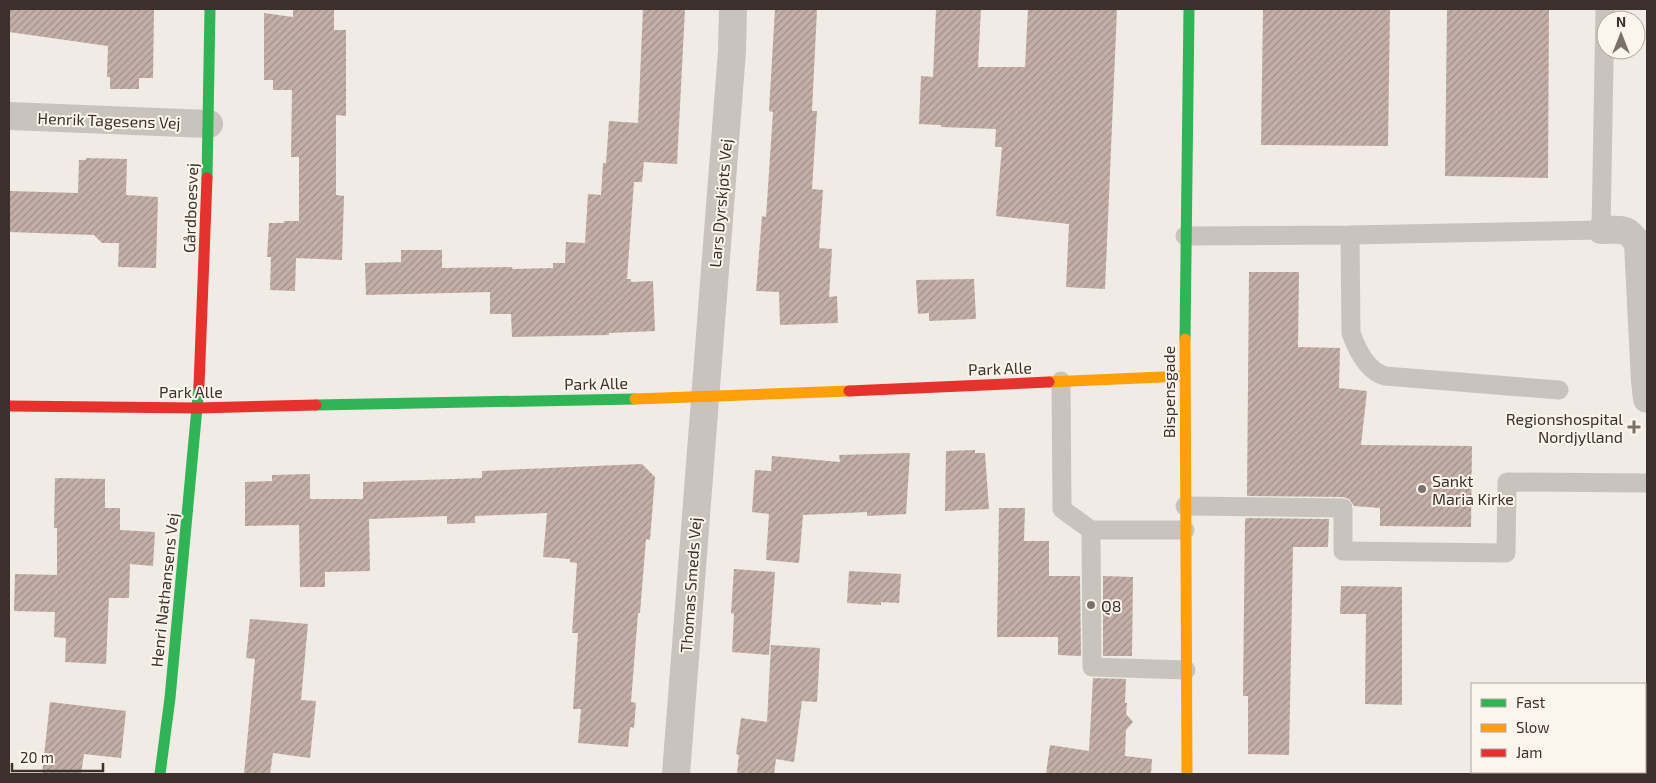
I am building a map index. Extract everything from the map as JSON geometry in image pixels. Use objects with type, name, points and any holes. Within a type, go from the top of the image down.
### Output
[{"type":"street","name":"Gårdboesvej","points":[[198,408],[209,124],[210,9]]},
{"type":"street","name":"Lars Dyrskjøts Vej","points":[[705,396],[732,51],[733,9]]},
{"type":"street","name":"Bispensgade","points":[[1187,774],[1184,376],[1189,9]]},
{"type":"street","name":"Henrik Tagesens Vej","points":[[9,116],[209,124]]},
{"type":"street","points":[[1601,230],[1623,230],[1632,234],[1638,244],[1647,399]]},
{"type":"street","name":"Park Alle","points":[[9,406],[198,408],[705,396],[1184,376]]},
{"type":"street","name":"Thomas Smeds Vej","points":[[676,774],[705,396]]},
{"type":"street","name":"Henri Nathansens Vej","points":[[160,774],[170,698],[198,408]]},
{"type":"lane","points":[[1185,236],[1601,230],[1605,9]]},
{"type":"lane","points":[[1350,235],[1351,333],[1355,345],[1369,367],[1377,374],[1559,390]]},
{"type":"lane","points":[[1061,381],[1062,509],[1091,530],[1185,530]]},
{"type":"lane","points":[[1185,506],[1343,508],[1342,551],[1506,553],[1507,482],[1647,483]]},
{"type":"lane","points":[[1091,530],[1092,667],[1186,670]]},
{"type":"building","points":[[9,9],[154,9],[153,78],[139,78],[139,89],[110,89],[110,77],[107,77],[108,46],[9,32]]},
{"type":"building","points":[[293,9],[334,9],[334,30],[346,30],[346,116],[336,115],[336,195],[344,196],[342,260],[296,258],[295,291],[270,290],[271,257],[267,257],[269,223],[299,221],[299,157],[291,157],[292,90],[273,90],[273,80],[264,80],[264,13],[293,17]]},
{"type":"building","points":[[643,9],[685,9],[677,164],[644,162],[642,182],[634,182],[627,279],[631,279],[631,282],[653,281],[655,331],[609,333],[609,335],[512,337],[511,314],[490,314],[490,292],[366,295],[365,263],[401,262],[401,250],[442,250],[442,268],[553,268],[553,263],[565,263],[566,242],[585,243],[588,194],[601,195],[603,163],[606,163],[609,121],[638,123]]},
{"type":"building","points":[[775,9],[817,9],[812,111],[817,111],[812,189],[823,190],[819,248],[832,249],[829,297],[837,296],[838,323],[780,325],[779,292],[756,291],[762,216],[766,217],[773,112],[769,111]]},
{"type":"building","points":[[936,9],[981,9],[978,67],[1025,67],[1028,9],[1117,9],[1105,289],[1066,287],[1069,224],[996,216],[1002,147],[995,147],[996,129],[941,127],[941,125],[919,124],[921,76],[933,77]]},
{"type":"building","points":[[1263,9],[1390,9],[1388,146],[1261,145]]},
{"type":"building","points":[[1447,9],[1549,9],[1548,178],[1445,176]]},
{"type":"building","points":[[86,158],[127,159],[126,195],[158,197],[156,268],[118,267],[119,243],[102,243],[94,235],[9,232],[9,191],[78,193],[79,160],[86,160]]},
{"type":"building","points":[[1249,272],[1299,272],[1298,347],[1340,348],[1339,388],[1367,391],[1361,445],[1472,446],[1471,527],[1380,526],[1380,508],[1354,506],[1349,499],[1343,497],[1247,496]]},
{"type":"building","points":[[974,279],[976,319],[929,321],[929,313],[918,314],[916,280]]},
{"type":"building","points":[[975,450],[975,453],[985,453],[989,509],[945,511],[946,451]]},
{"type":"building","points":[[910,453],[906,514],[867,516],[867,512],[803,515],[799,563],[766,560],[769,514],[752,512],[755,470],[771,471],[772,456],[840,462],[839,455]]},
{"type":"building","points":[[642,464],[655,477],[650,540],[646,539],[640,613],[638,613],[631,702],[636,703],[634,728],[630,727],[628,747],[578,743],[581,709],[573,709],[578,633],[572,633],[577,563],[570,562],[570,559],[543,557],[547,513],[475,516],[475,523],[447,524],[447,516],[369,519],[370,571],[325,572],[325,587],[300,587],[299,525],[245,526],[245,482],[272,481],[272,475],[310,474],[310,499],[363,499],[363,482],[482,478],[482,471]]},
{"type":"building","points":[[55,478],[105,479],[105,508],[120,508],[120,530],[155,532],[153,566],[130,564],[129,598],[109,598],[106,664],[65,662],[66,638],[54,637],[55,612],[14,611],[15,574],[57,575],[57,528],[54,528]]},
{"type":"building","points":[[999,508],[1025,508],[1024,541],[1049,541],[1049,576],[1080,576],[1081,656],[1058,655],[1058,637],[997,637]]},
{"type":"building","points":[[1246,518],[1329,519],[1328,547],[1293,547],[1289,755],[1248,754],[1248,696],[1243,696]]},
{"type":"building","points":[[734,569],[775,572],[769,655],[732,652],[734,614],[731,613]]},
{"type":"building","points":[[849,571],[901,574],[899,603],[881,602],[881,605],[847,603]]},
{"type":"building","points":[[1103,576],[1133,577],[1132,656],[1103,656]]},
{"type":"building","points":[[1341,586],[1402,587],[1402,705],[1365,704],[1366,614],[1340,614]]},
{"type":"building","points":[[250,619],[308,624],[301,700],[316,701],[310,758],[273,753],[270,774],[244,774],[255,659],[246,658]]},
{"type":"building","points":[[771,645],[820,648],[817,702],[802,701],[794,762],[776,759],[774,774],[737,774],[739,755],[736,754],[741,718],[767,722]]},
{"type":"building","points":[[1093,678],[1126,679],[1126,714],[1133,722],[1126,730],[1125,756],[1152,759],[1151,774],[1046,774],[1050,745],[1089,751]]},
{"type":"building","points":[[50,702],[126,711],[121,758],[84,754],[81,774],[42,774]]},
{"type":"traffic: fast","points":[[207,178],[210,9]]},
{"type":"traffic: fast","points":[[1185,339],[1189,9]]},
{"type":"traffic: fast","points":[[160,774],[170,698],[199,386]]},
{"type":"traffic: fast","points":[[316,405],[635,399]]},
{"type":"traffic: slow","points":[[1185,339],[1187,774]]},
{"type":"traffic: slow","points":[[1049,382],[1184,376]]},
{"type":"traffic: slow","points":[[635,399],[849,391]]},
{"type":"traffic: jam","points":[[199,386],[207,178]]},
{"type":"traffic: jam","points":[[849,391],[1049,382]]},
{"type":"traffic: jam","points":[[9,406],[198,408],[316,405]]},
{"type":"place","name":"Regionshospital Nordjylland","points":[[1634,427]]},
{"type":"place","name":"Sankt Maria Kirke","points":[[1422,489]]},
{"type":"place","name":"Q8","points":[[1091,605]]}]
